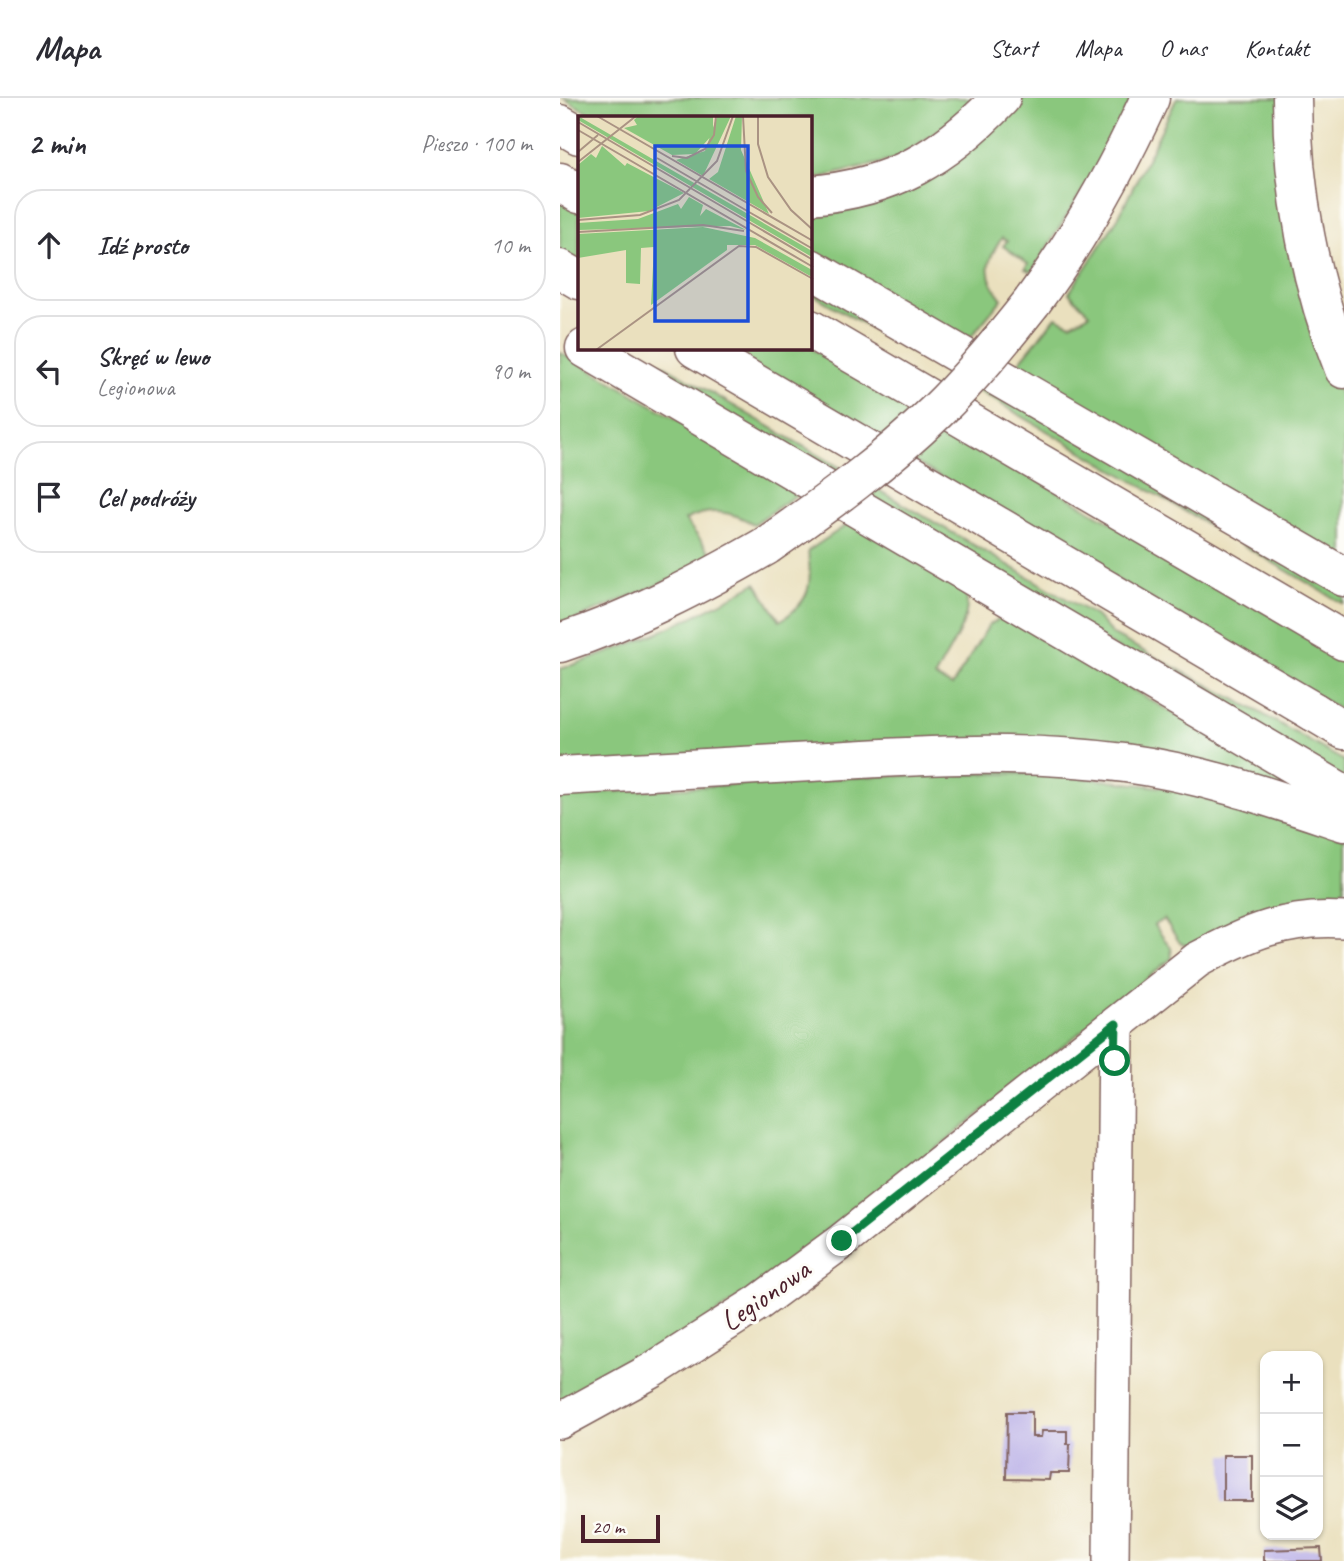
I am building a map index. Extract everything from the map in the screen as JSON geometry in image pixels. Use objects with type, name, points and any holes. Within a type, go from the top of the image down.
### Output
[{"type":"highway","points":[[812,195],[877,183],[921,165],[951,145],[1002,98]]},
{"type":"highway","points":[[560,643],[632,616],[691,589],[766,546],[826,505],[920,427],[976,370],[1032,302],[1064,257],[1102,196],[1150,98]]},
{"type":"highway","points":[[1292,98],[1295,164],[1303,220],[1321,300],[1344,369]]},
{"type":"highway","points":[[560,182],[578,193]]},
{"type":"highway","points":[[560,269],[578,279]]},
{"type":"highway","points":[[812,269],[1344,577]]},
{"type":"highway","points":[[812,330],[1344,641]]},
{"type":"highway","points":[[560,334],[578,344]]},
{"type":"highway","points":[[588,350],[1344,794]]},
{"type":"highway","points":[[698,350],[1329,721]]},
{"type":"highway","points":[[560,776],[962,754],[1048,756],[1124,763],[1198,776],[1344,822]]},
{"type":"street","name":"Legionowa","points":[[560,1421],[653,1370],[758,1303],[842,1241],[1197,960],[1235,939],[1287,922],[1344,920]]},
{"type":"street","points":[[1111,1561],[1116,1024]]},
{"type":"green space","points":[[563,98],[984,98],[897,159],[812,180],[812,116],[594,116]]},
{"type":"green space","points":[[1023,98],[1132,98],[1100,162],[1032,272],[1025,269],[1028,264],[1003,246],[1007,241],[1002,238],[992,254],[988,269],[992,283],[1002,299],[966,343],[812,254],[812,209],[1004,118]]},
{"type":"green space","points":[[1177,98],[1281,98],[1327,365],[1344,402],[1344,559],[1012,371],[1056,317],[1071,324],[1090,314],[1069,293],[1118,218]]},
{"type":"green space","points":[[560,200],[578,211],[578,265],[560,255]]},
{"type":"green space","points":[[812,281],[1344,589],[1344,604],[812,294]]},
{"type":"green space","points":[[812,349],[1344,657],[1344,712],[722,350]]},
{"type":"green space","points":[[611,350],[637,350],[1096,616],[1113,635],[1257,711],[1344,761],[1344,782]]},
{"type":"green space","points":[[560,352],[802,491],[754,524],[720,512],[703,513],[685,520],[713,556],[674,578],[560,626]]},
{"type":"green space","points":[[851,522],[965,591],[967,602],[963,624],[935,677],[952,686],[989,625],[1005,616],[1322,799],[1244,780],[560,762],[560,669],[661,631],[756,583],[780,621],[798,607],[807,592],[810,574],[808,551]]},
{"type":"green space","points":[[1043,773],[1169,788],[1344,837],[1344,911],[1187,946],[1180,943],[1164,919],[1154,925],[1171,948],[1172,958],[825,1239],[666,1348],[560,1408],[560,795],[878,776]]},
{"type":"building","points":[[1007,1412],[1032,1412],[1032,1437],[1041,1437],[1042,1431],[1067,1431],[1067,1444],[1070,1444],[1069,1473],[1050,1473],[1049,1480],[1006,1479]]},
{"type":"building","points":[[1223,1455],[1252,1455],[1252,1501],[1223,1501]]},
{"type":"building","points":[[1321,1548],[1322,1561],[1264,1561],[1264,1550]]},
{"type":"route","points":[[842,1241],[1116,1024],[1115,1061]]}]
